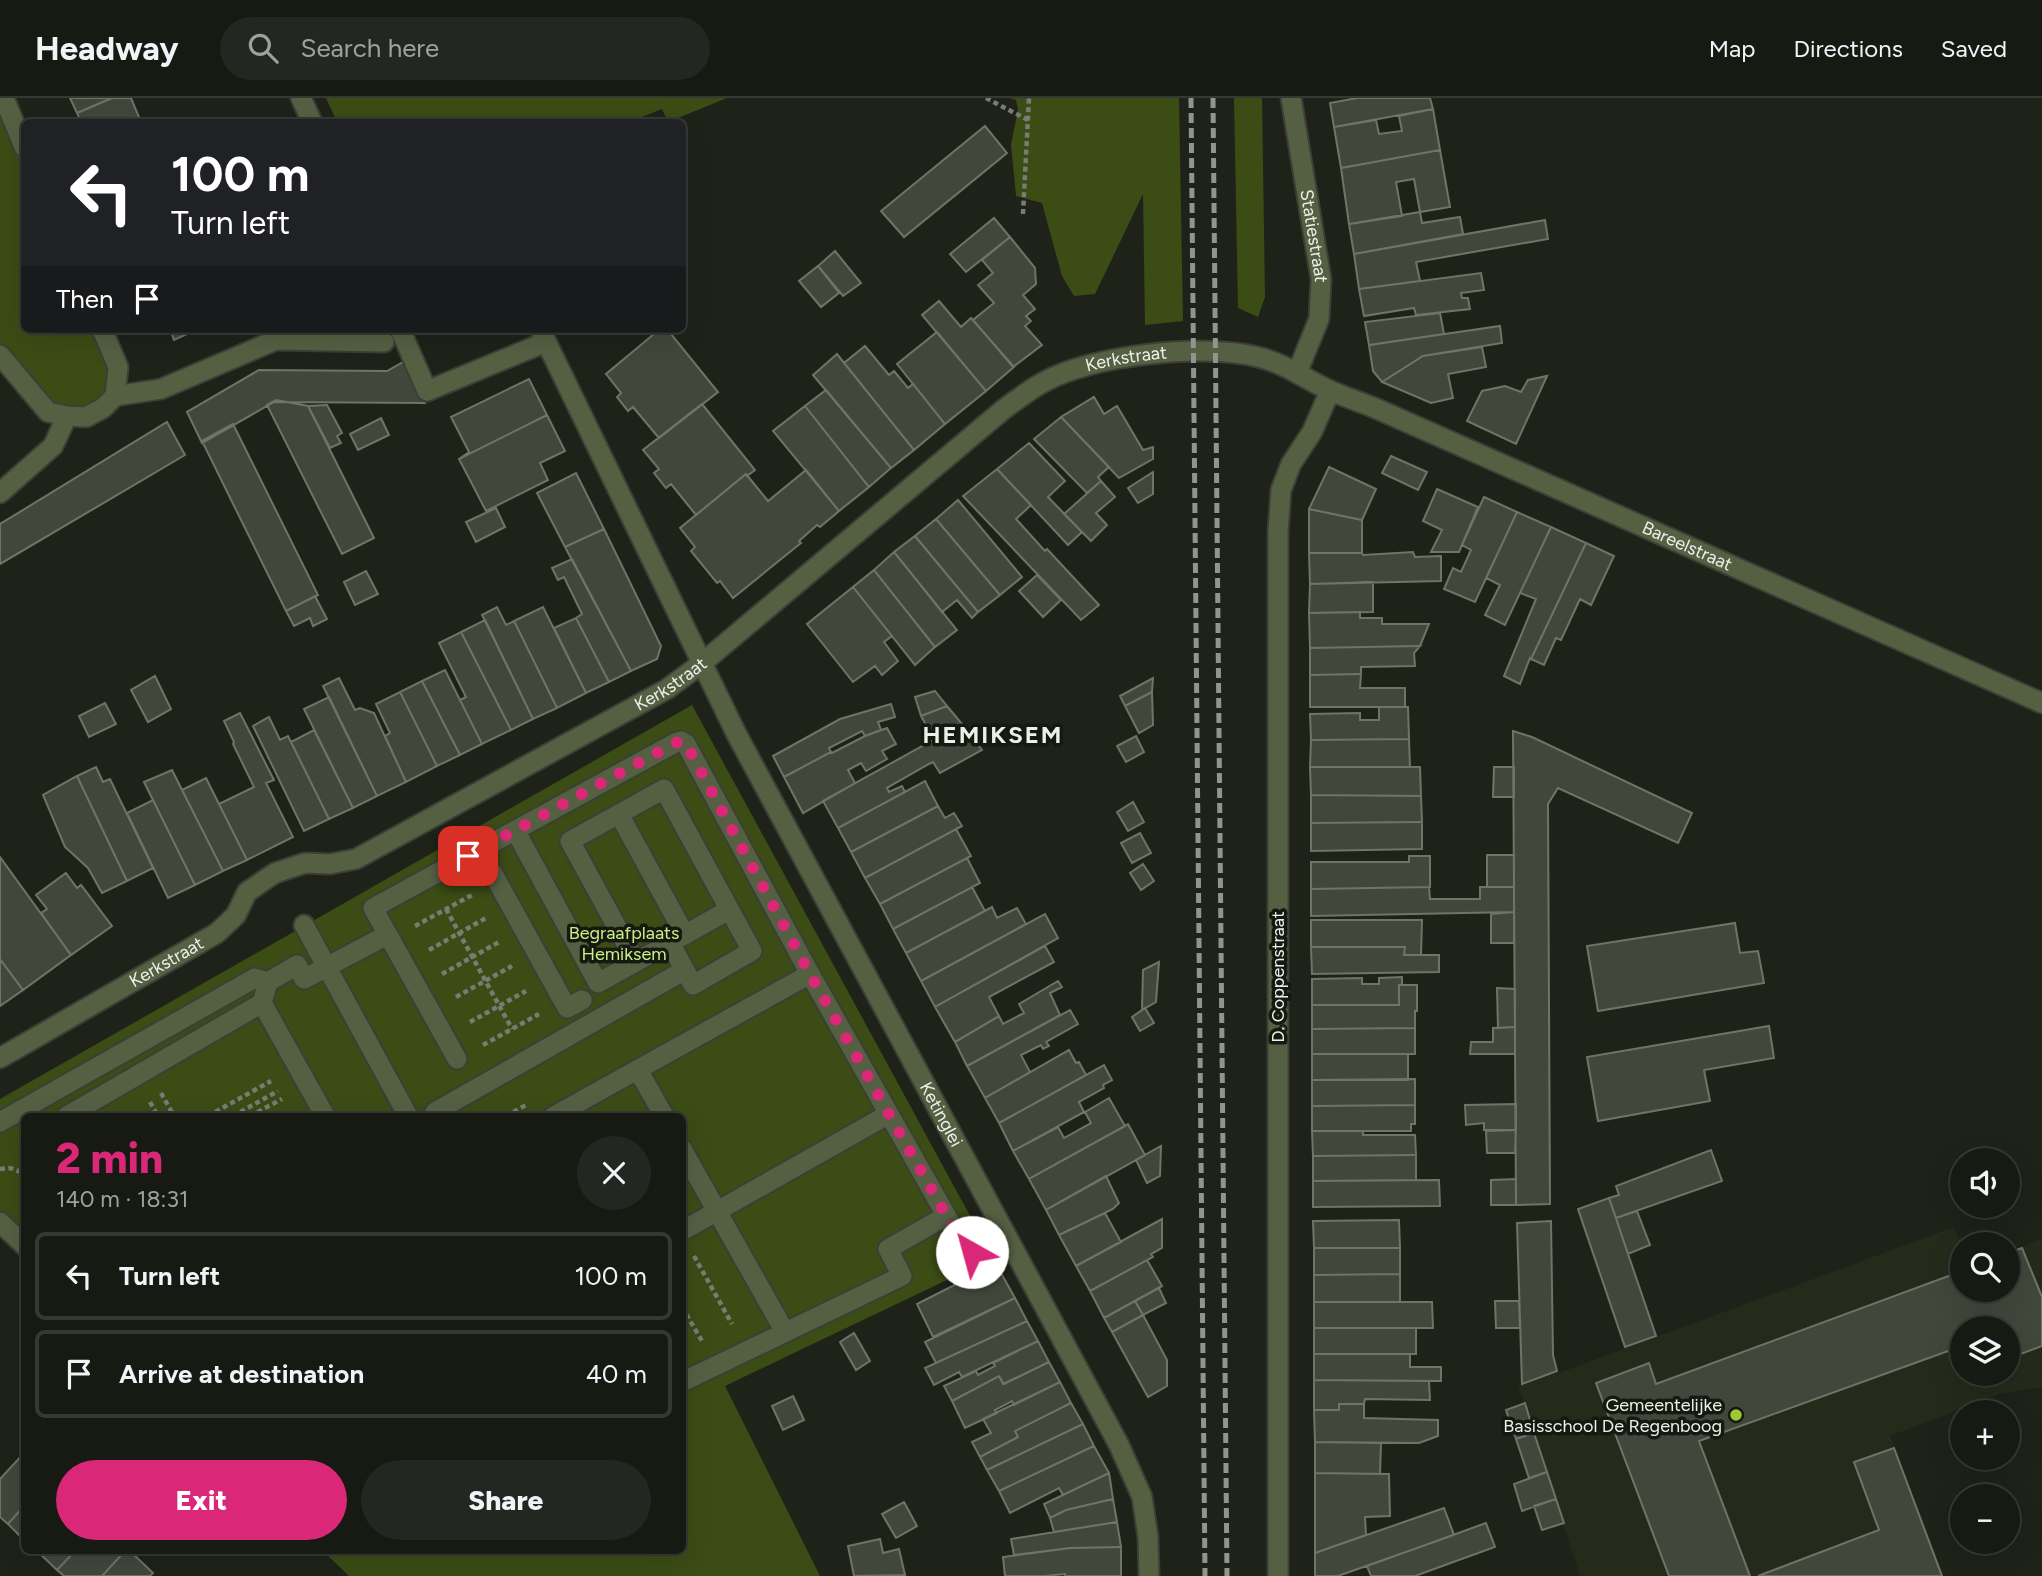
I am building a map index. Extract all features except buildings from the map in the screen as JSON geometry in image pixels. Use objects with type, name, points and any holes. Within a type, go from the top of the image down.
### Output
[{"type":"street","points":[[4,98],[21,140]]},
{"type":"street","points":[[301,98],[311,119]]},
{"type":"street","name":"Statiestraat","points":[[1291,98],[1321,279],[1319,319],[1297,373]]},
{"type":"street","points":[[104,333],[118,367],[115,396]]},
{"type":"street","points":[[402,333],[427,390],[543,335]]},
{"type":"street","name":"Ketinglei","points":[[543,335],[701,664],[1119,1445],[1142,1497],[1148,1537],[1149,1576]]},
{"type":"street","points":[[0,355],[48,412],[86,417],[103,408],[115,396],[161,390],[276,340],[384,342]]},
{"type":"street","name":"Kerkstraat","points":[[0,1058],[217,933],[236,915],[247,892],[275,873],[304,863],[330,864],[356,859],[667,689],[701,664],[1004,409],[1045,381],[1091,363],[1216,350],[1259,357],[1330,391]]},
{"type":"street","name":"Bareelstraat","points":[[1330,391],[1375,408],[2042,704]]},
{"type":"street","name":"D. Coppenstraat","points":[[1278,1576],[1278,532],[1280,490],[1291,464],[1312,432],[1330,391]]},
{"type":"street","points":[[0,493],[53,446],[68,416]]},
{"type":"street","points":[[457,1059],[373,908],[681,741],[686,744],[810,974],[946,1216],[964,1247],[972,1252]]},
{"type":"street","points":[[619,814],[678,939],[685,970],[693,985],[752,951],[664,789],[570,841],[636,962]]},
{"type":"street","points":[[515,830],[598,983]]},
{"type":"street","points":[[495,876],[550,977],[595,1022]]},
{"type":"street","points":[[572,1000],[729,910]]},
{"type":"street","points":[[304,925],[406,1113]]},
{"type":"street","points":[[72,1113],[262,1003],[268,982],[297,965],[304,979],[389,938]]},
{"type":"street","points":[[435,1112],[685,970]]},
{"type":"street","points":[[559,1113],[810,974]]},
{"type":"street","points":[[0,1122],[255,978],[268,982]]},
{"type":"street","points":[[262,1003],[323,1113]]},
{"type":"street","points":[[638,1070],[662,1113]]},
{"type":"street","points":[[686,1239],[717,1211],[889,1114]]},
{"type":"street","points":[[686,1156],[785,1332]]},
{"type":"street","points":[[686,1380],[902,1276],[888,1249],[946,1216]]},
{"type":"street","points":[[0,1222],[21,1242]]},
{"type":"path","points":[[986,98],[1028,120]]},
{"type":"path","points":[[1023,214],[1029,98]]},
{"type":"path","points":[[389,938],[446,909],[495,876]]},
{"type":"path","points":[[404,964],[510,905]]},
{"type":"path","points":[[446,909],[512,1029]]},
{"type":"path","points":[[417,988],[523,929]]},
{"type":"path","points":[[430,1011],[537,952]]},
{"type":"path","points":[[444,1035],[550,977]]},
{"type":"path","points":[[457,1059],[572,1000]]},
{"type":"path","points":[[216,1113],[272,1081]]},
{"type":"path","points":[[239,1113],[278,1091]]},
{"type":"path","points":[[242,1098],[250,1113]]},
{"type":"path","points":[[256,1113],[282,1099]]},
{"type":"path","points":[[0,1169],[10,1168],[21,1172]]},
{"type":"path","points":[[686,1239],[733,1325]]},
{"type":"path","points":[[686,1314],[702,1341]]},
{"type":"shaded area","name":"Gemeentelijke Basisschool De Regenboog","points":[[1954,1227],[1956,1232],[1950,1232],[1950,1302],[2020,1302],[2020,1248],[2042,1239],[2042,1387],[1999,1394],[1983,1400],[1950,1400],[1950,1413],[1890,1436],[1942,1576],[1580,1576],[1518,1385],[1564,1371]]},
{"type":"green space","points":[[0,98],[21,141],[21,333],[104,333],[118,367],[103,408],[48,412],[0,355]]},
{"type":"green space","points":[[326,98],[727,98],[675,119],[667,119],[662,109],[637,119],[336,119]]},
{"type":"green space","points":[[1010,98],[1179,98],[1183,321],[1145,325],[1143,194],[1095,294],[1074,296],[1062,276],[1042,203],[1016,196],[1011,145],[1018,109],[1016,100]]},
{"type":"green space","points":[[1234,98],[1262,98],[1265,297],[1258,317],[1238,308]]},
{"type":"green space","name":"Begraafplaats Hemiksem","points":[[692,705],[993,1258],[725,1386],[820,1576],[349,1576],[326,1554],[686,1554],[686,1113],[21,1113],[21,1250],[0,1229],[0,1099]]},
{"type":"railway","points":[[1191,98],[1205,1576]]},
{"type":"railway","points":[[1213,98],[1227,1576]]},
{"type":"place","name":"Gemeentelijke Basisschool De Regenboog","points":[[1736,1415]]},
{"type":"district","name":"HEMIKSEM","points":[[993,735]]},
{"type":"route","points":[[468,856],[675,743],[681,741],[686,744],[810,974],[964,1247],[972,1252]]}]
